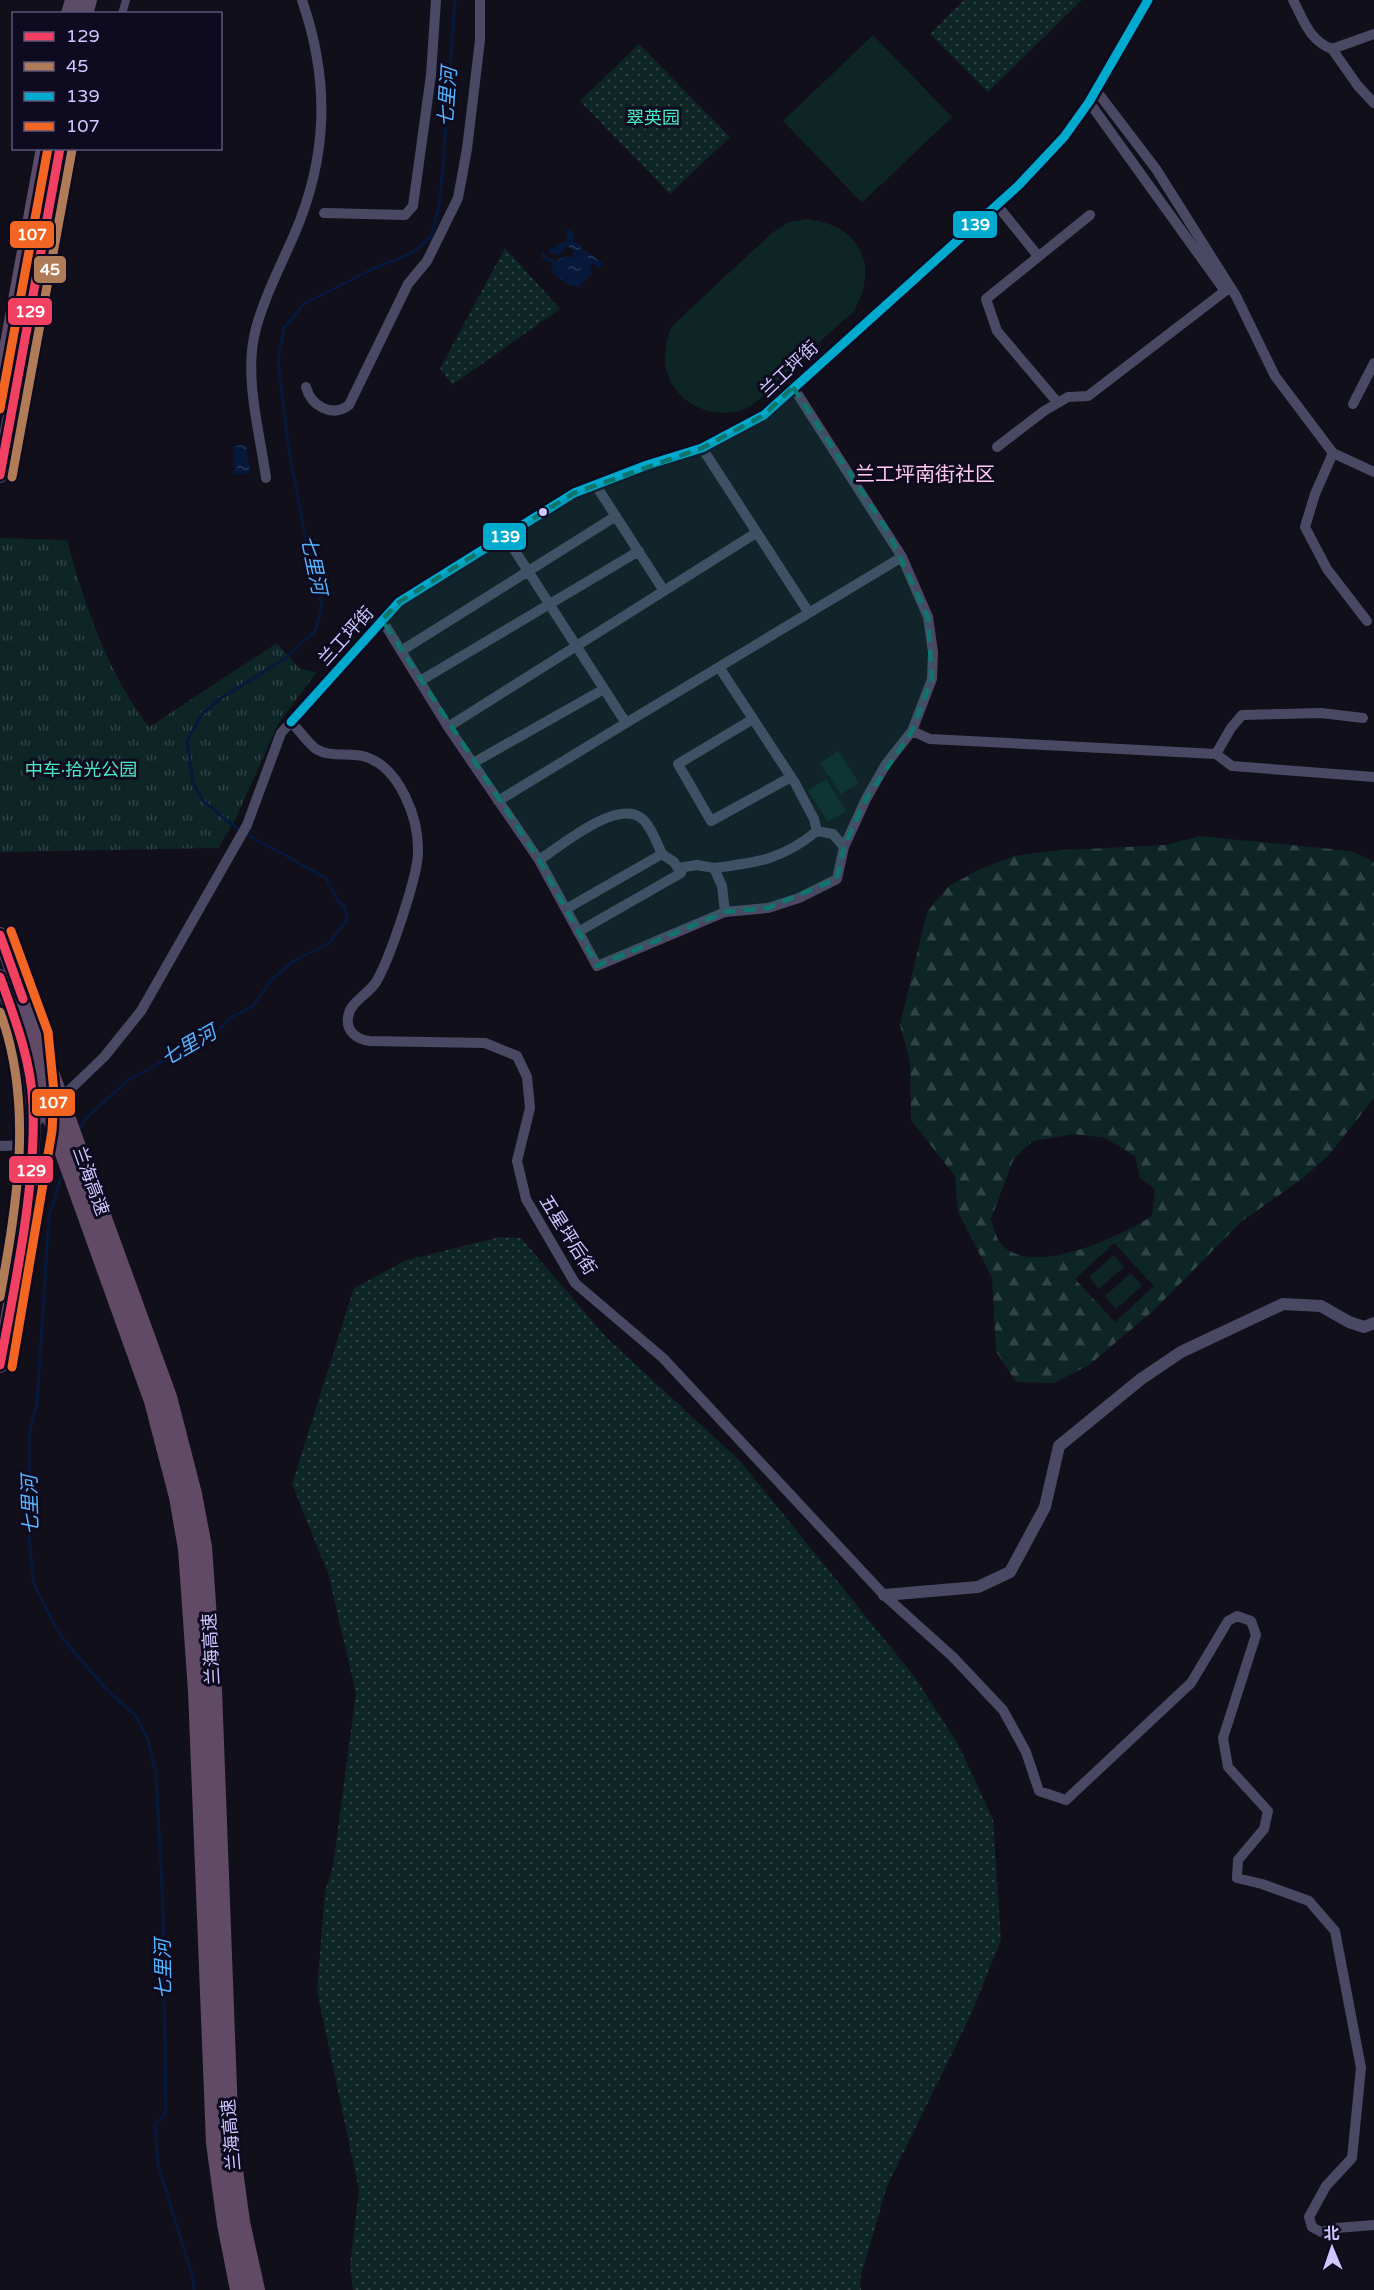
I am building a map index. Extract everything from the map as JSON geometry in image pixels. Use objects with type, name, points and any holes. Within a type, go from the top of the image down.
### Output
[{"type":"highway","points":[[0,387],[44,150]]},
{"type":"highway","points":[[0,475],[60,150]]},
{"type":"highway","points":[[0,935],[29,1036],[33,1104],[45,1108]]},
{"type":"highway","points":[[0,977],[29,1036]]},
{"type":"highway","name":"兰海高速","points":[[29,1036],[45,1108],[58,1134],[153,1401],[177,1497],[187,1549],[197,1680],[215,2143],[225,2224],[239,2290]]},
{"type":"highway","points":[[26,1205],[32,1145],[45,1108]]},
{"type":"highway","points":[[0,1365],[26,1205],[45,1108]]},
{"type":"highway","name":"兰海高速","points":[[45,1108],[68,1118],[76,1139],[168,1397],[193,1494],[203,1547],[213,1690],[230,2141],[241,2222],[256,2290]]},
{"type":"street","points":[[266,478],[254,381],[254,336],[307,203],[317,168],[322,134],[322,84],[315,41],[302,0]]},
{"type":"street","points":[[324,213],[405,214],[413,206],[431,75],[436,0]]},
{"type":"street","points":[[306,387],[309,397],[321,408],[337,410],[349,405],[408,284],[428,261],[458,198],[467,149],[480,40],[480,0]]},
{"type":"street","name":"兰工坪街","points":[[45,1108],[104,1057],[141,1011],[247,825],[281,733],[399,602],[574,493],[702,448],[764,415],[1019,185],[1064,137],[1089,102],[1148,0]]},
{"type":"street","points":[[1293,0],[1312,38],[1332,49],[1358,86],[1374,103]]},
{"type":"street","points":[[1332,49],[1374,34]]},
{"type":"street","points":[[1095,89],[1156,169],[1236,296],[1275,376],[1333,453],[1374,472]]},
{"type":"street","points":[[997,447],[1068,397],[1088,396],[1225,291],[1089,102]]},
{"type":"street","points":[[997,205],[1038,256]]},
{"type":"street","points":[[1058,403],[997,331],[986,299],[1090,215]]},
{"type":"street","points":[[1353,404],[1374,363]]},
{"type":"street","points":[[382,620],[448,727],[539,860],[597,966],[725,912],[768,908],[827,886],[837,879],[844,847],[871,790],[912,731],[932,679],[933,652],[927,617],[902,557],[793,387]]},
{"type":"street","points":[[702,448],[809,613]]},
{"type":"street","points":[[1333,453],[1315,494],[1305,527],[1327,569],[1367,621]]},
{"type":"street","points":[[595,484],[664,591]]},
{"type":"street","points":[[401,651],[616,516]]},
{"type":"street","points":[[448,727],[756,533]]},
{"type":"street","points":[[506,537],[574,647],[626,723]]},
{"type":"street","points":[[420,681],[639,550]]},
{"type":"street","points":[[498,801],[902,557]]},
{"type":"street","points":[[719,667],[791,777],[814,819],[817,831]]},
{"type":"street","points":[[473,763],[604,689]]},
{"type":"street","points":[[1216,754],[1231,728],[1242,715],[1321,712],[1363,718]]},
{"type":"street","points":[[753,719],[678,764],[711,821],[791,777]]},
{"type":"street","name":"五星坪后街","points":[[291,722],[315,748],[325,753],[367,757],[384,768],[408,803],[416,829],[418,854],[389,959],[374,985],[350,1011],[348,1018],[351,1032],[363,1040],[370,1041],[485,1043],[517,1056],[527,1077],[530,1108],[517,1161],[526,1199],[575,1283],[663,1358],[884,1596]]},
{"type":"street","points":[[912,731],[930,739],[1216,754],[1232,766],[1374,777]]},
{"type":"street","points":[[539,860],[612,814],[631,812],[643,819],[662,854],[681,873],[578,932]]},
{"type":"street","points":[[817,831],[832,834],[844,847]]},
{"type":"street","points":[[678,868],[697,866],[714,868],[777,858],[801,844],[817,831]]},
{"type":"street","points":[[566,909],[662,854]]},
{"type":"street","points":[[714,868],[722,886],[725,912]]},
{"type":"street","points":[[0,1146],[32,1145]]},
{"type":"street","points":[[884,1596],[978,1587],[1010,1572],[1045,1507],[1059,1446],[1141,1379],[1181,1352],[1283,1304],[1321,1306],[1348,1322],[1364,1327],[1374,1323]]},
{"type":"street","points":[[884,1596],[953,1657],[1003,1710],[1026,1752],[1039,1791],[1066,1800],[1191,1683],[1228,1621],[1237,1616],[1251,1621],[1256,1635],[1223,1738],[1228,1767],[1268,1811],[1264,1829],[1238,1860],[1237,1878],[1309,1901],[1335,1931],[1361,2068],[1352,2158],[1326,2186],[1309,2217],[1312,2227],[1322,2232],[1336,2228],[1374,2225]]},
{"type":"highlighted area","points":[[793,387],[889,533],[928,617],[932,679],[912,731],[866,799],[844,847],[837,879],[768,908],[725,912],[597,966],[539,860],[382,620],[399,602],[574,493],[702,448],[764,415]]},
{"type":"green space","points":[[964,0],[1082,0],[988,92],[930,34]]},
{"type":"green space","points":[[873,35],[952,117],[862,203],[783,121]]},
{"type":"green space","name":"翠英园","points":[[639,44],[730,137],[670,194],[580,101]]},
{"type":"green space","points":[[807,219],[840,229],[860,250],[865,263],[865,278],[862,294],[854,311],[752,405],[743,410],[723,413],[712,412],[692,404],[677,391],[666,368],[666,343],[672,326],[773,232],[789,222]]},
{"type":"green space","points":[[505,248],[560,309],[452,385],[440,368]]},
{"type":"green space","name":"中车·拾光公园","points":[[0,538],[67,540],[81,589],[99,638],[121,684],[149,727],[277,643],[300,669],[317,672],[278,724],[235,820],[218,848],[0,852]]},
{"type":"green space","points":[[838,751],[859,783],[841,794],[820,763]]},
{"type":"green space","points":[[826,779],[846,811],[828,822],[808,791]]},
{"type":"green space","points":[[1200,836],[1351,851],[1374,862],[1374,1098],[1329,1155],[1302,1179],[1242,1221],[1153,1311],[1089,1365],[1054,1383],[1016,1382],[996,1351],[992,1278],[958,1212],[955,1176],[911,1120],[910,1061],[900,1025],[927,912],[949,886],[980,869],[1014,856],[1049,851],[1165,845]],"holes":[[[1074,1134],[1105,1138],[1135,1156],[1140,1178],[1155,1189],[1152,1216],[1120,1234],[1076,1251],[1054,1256],[1033,1257],[1015,1254],[999,1242],[991,1219],[1014,1158],[1033,1141]],[[1114,1243],[1154,1286],[1115,1322],[1075,1279]]]},
{"type":"green space","points":[[500,1237],[521,1238],[606,1337],[741,1462],[914,1676],[959,1746],[993,1820],[1001,1940],[969,2019],[887,2186],[860,2279],[861,2290],[353,2290],[350,2265],[359,2190],[317,1991],[325,1892],[333,1866],[356,1693],[328,1573],[292,1484],[354,1288],[407,1260]]},
{"type":"green space","points":[[1114,1255],[1124,1267],[1099,1289],[1089,1277]]},
{"type":"green space","points":[[1131,1273],[1142,1286],[1116,1309],[1105,1296]]},
{"type":"water","points":[[566,229],[574,232],[573,242],[581,244],[581,248],[604,264],[597,268],[593,264],[590,266],[592,273],[579,287],[568,284],[557,277],[552,272],[553,263],[544,260],[541,256],[543,250],[546,258],[553,258],[555,262],[564,256],[572,258],[574,251],[567,246],[558,256],[547,251],[567,241]]},
{"type":"water","points":[[246,445],[250,473],[234,474],[233,446]]},
{"type":"waterway","name":"七里河","points":[[240,831],[203,801],[193,783],[187,741],[202,714],[221,698],[283,660],[315,631],[322,607],[307,547],[288,444],[278,362],[284,328],[305,303],[370,270],[412,253],[431,237],[439,206],[455,0]]},
{"type":"waterway","name":"七里河","points":[[78,1132],[85,1119],[127,1081],[217,1031],[232,1017],[253,1006],[272,979],[295,960],[328,944],[347,920],[345,907],[338,901],[326,878],[246,834]]},
{"type":"waterway","name":"七里河","points":[[63,1171],[49,1216],[37,1404],[29,1434],[29,1533],[33,1581],[63,1639],[108,1691],[135,1715],[148,1740],[156,1774],[163,1908],[166,2113],[155,2124],[158,2165],[193,2278],[194,2290]]},
{"type":"transit line","name":"139","points":[[291,722],[399,602],[574,493],[647,465],[702,448],[764,415],[1019,185],[1064,137],[1089,102],[1148,0]]},
{"type":"transit line","name":"107","points":[[0,409],[48,150]]},
{"type":"transit line","name":"129","points":[[0,475],[60,150]]},
{"type":"transit line","name":"45","points":[[12,477],[72,150]]},
{"type":"transit line","name":"107","points":[[11,931],[48,1032],[54,1092],[52,1131],[12,1367]]},
{"type":"transit line","name":"129","points":[[0,935],[23,999]]},
{"type":"transit line","name":"129","points":[[0,977],[21,1040],[32,1088],[33,1105],[28,1202],[0,1365]]},
{"type":"transit line","name":"45","points":[[0,1012],[17,1082],[19,1117],[16,1190],[0,1297]]},
{"type":"district","name":"兰工坪南街社区","points":[[925,475]]}]
